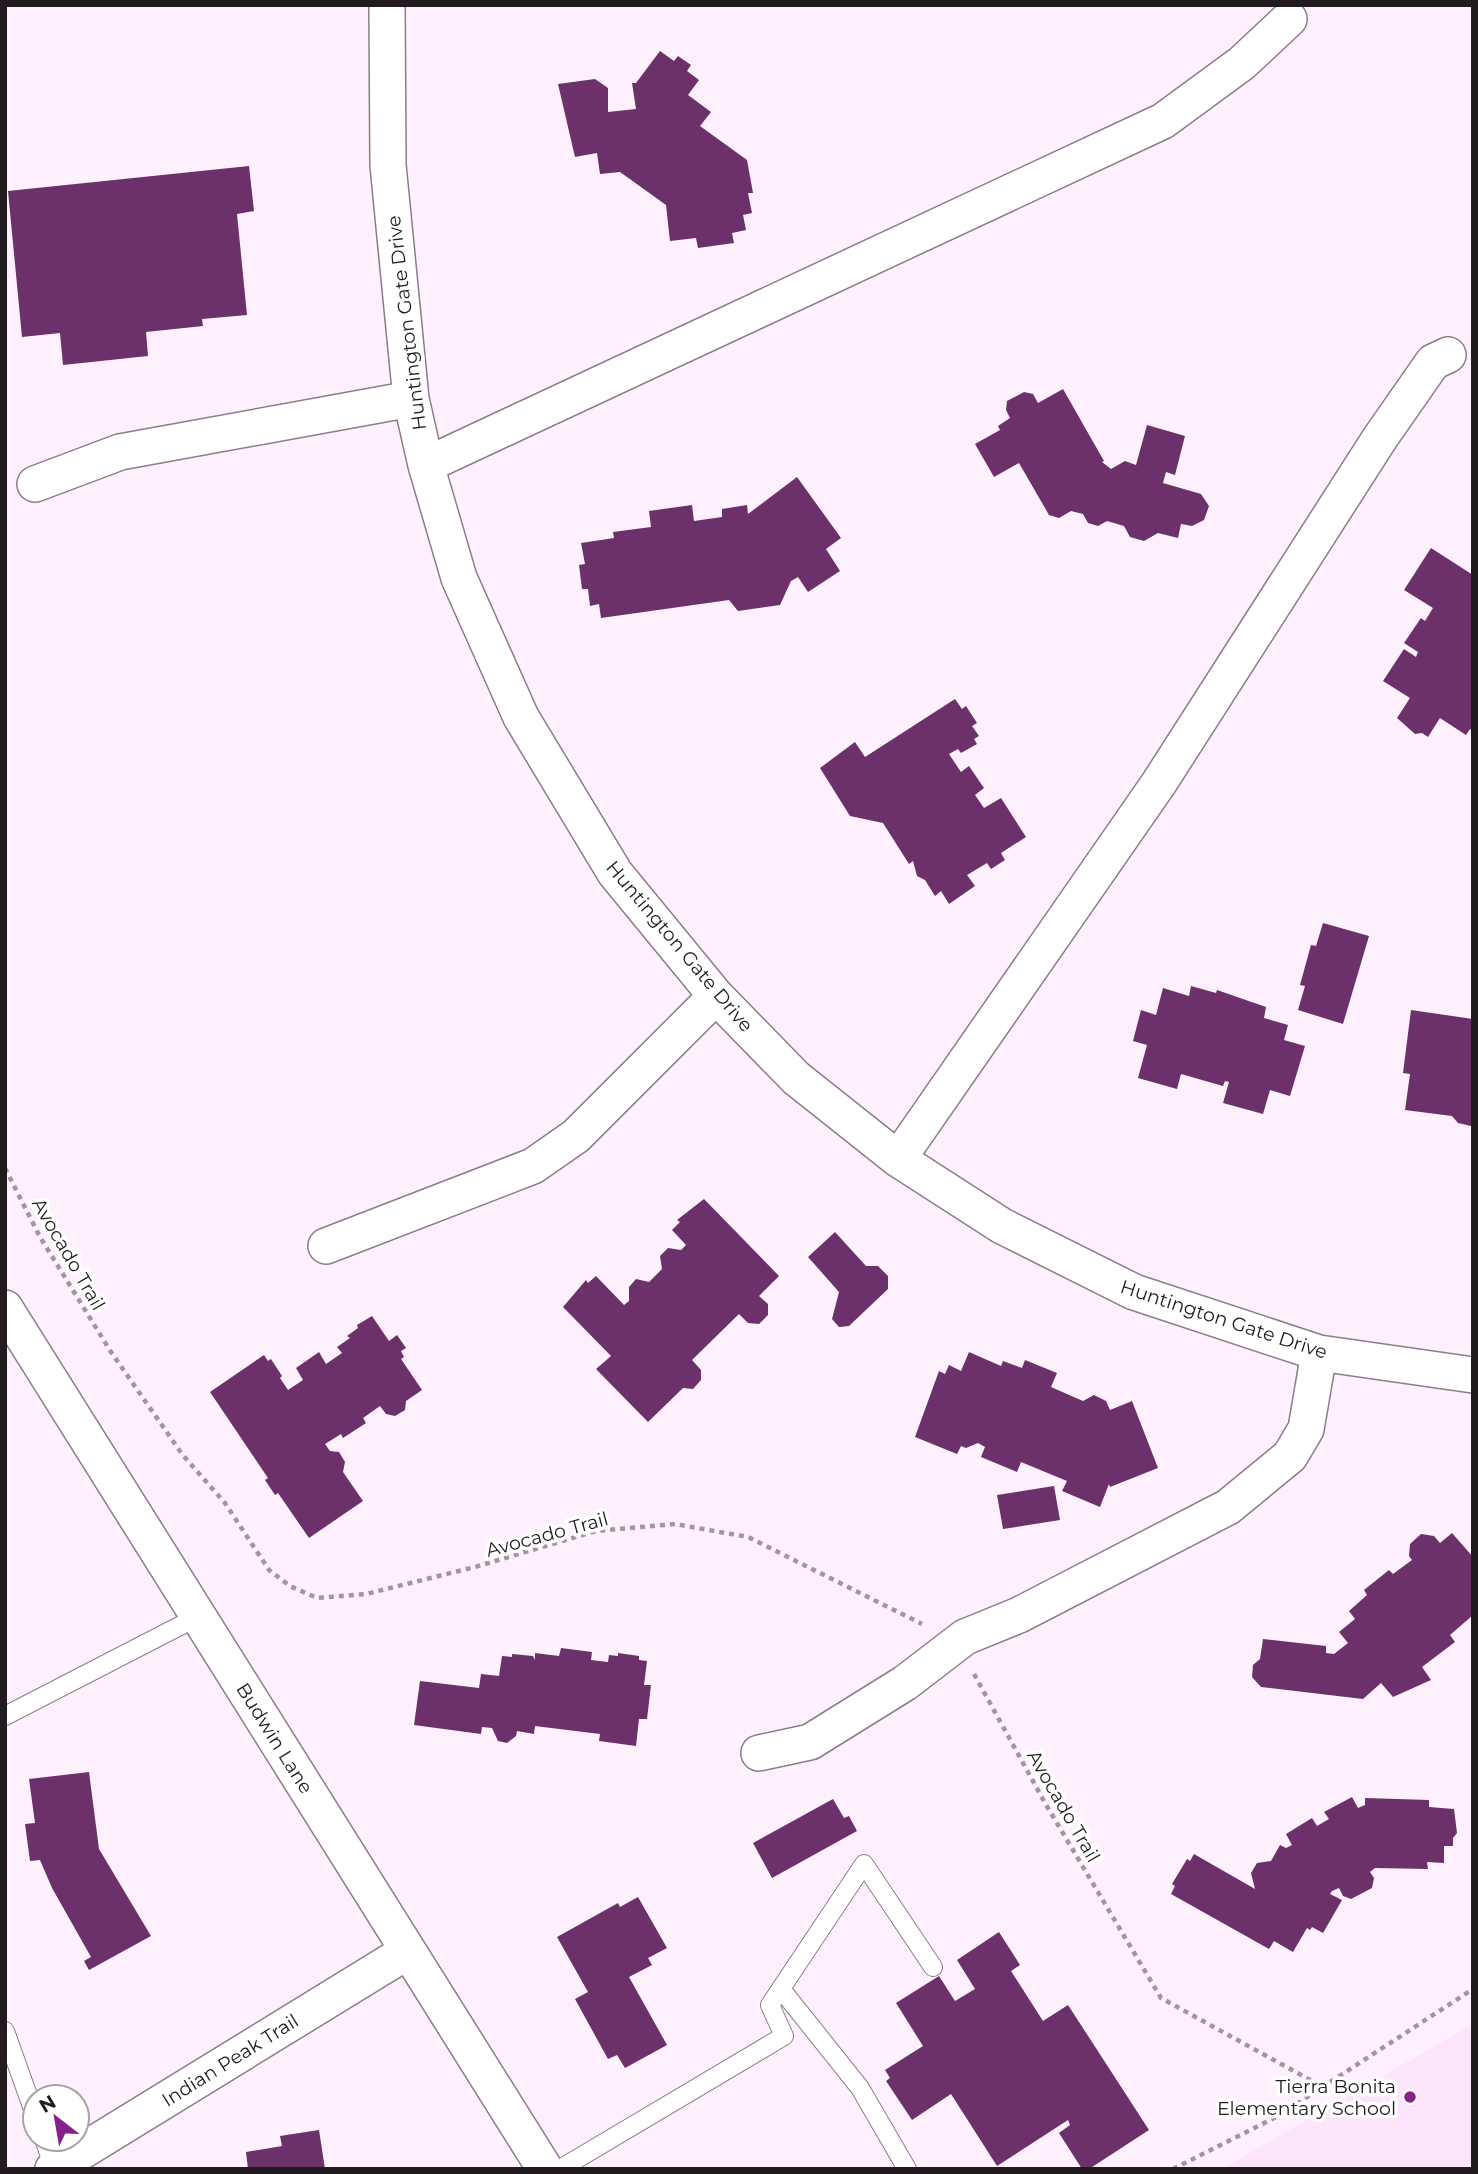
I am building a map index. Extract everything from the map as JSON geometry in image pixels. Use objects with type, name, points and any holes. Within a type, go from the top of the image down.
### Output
[{"type":"street","name":"Huntington Gate Drive","points":[[387,5],[388,165],[411,399],[426,465],[459,578],[521,718],[614,873],[716,996],[796,1078],[898,1159],[1002,1226],[1134,1292],[1319,1353],[1473,1375]]},
{"type":"street","points":[[426,465],[1163,121],[1242,63],[1289,19]]},
{"type":"street","points":[[898,1159],[1159,783],[1380,438],[1433,362],[1448,355]]},
{"type":"street","points":[[35,484],[120,452],[411,399]]},
{"type":"street","points":[[326,1246],[533,1166],[576,1136],[716,996]]},
{"type":"street","name":"Budwin Lane","points":[[5,1308],[545,2169]]},
{"type":"street","points":[[759,1753],[810,1742],[905,1683],[957,1643],[1228,1507],[1290,1456],[1306,1429],[1319,1353]]},
{"type":"street","name":"Indian Peak Trail","points":[[53,2168],[408,1951]]},
{"type":"lane","points":[[5,1716],[199,1616]]},
{"type":"lane","points":[[560,2169],[784,2036],[770,2006],[864,1864],[933,1967]]},
{"type":"lane","points":[[781,1989],[860,2088],[908,2169]]},
{"type":"lane","points":[[5,2031],[24,2083]]},
{"type":"path","name":"Avocado Trail","points":[[5,1168],[40,1237],[110,1352],[182,1454],[225,1503],[269,1570],[290,1586],[317,1598],[366,1594],[475,1567],[596,1531],[675,1524],[748,1537],[957,1643],[1045,1803],[1161,1998],[1323,2087]]},
{"type":"path","points":[[1173,2169],[1278,2116],[1473,1989]]},
{"type":"shaded area","name":"Tierra Bonita Elementary School","points":[[1473,2024],[1473,2169],[1222,2169]]},
{"type":"building","points":[[660,51],[674,61],[678,56],[691,65],[687,71],[699,80],[688,95],[711,112],[700,126],[747,160],[753,193],[748,193],[752,213],[743,215],[746,230],[732,233],[734,243],[698,248],[696,238],[670,241],[666,205],[620,172],[600,174],[597,153],[575,157],[558,84],[595,79],[608,88],[608,112],[636,109],[632,83],[636,83]]},
{"type":"building","points":[[249,166],[254,211],[237,214],[247,315],[202,319],[203,326],[146,332],[148,356],[63,365],[60,333],[22,337],[8,191]]},
{"type":"building","points":[[1063,389],[1104,461],[1102,462],[1111,469],[1125,461],[1136,465],[1147,425],[1185,436],[1175,475],[1166,472],[1163,483],[1201,494],[1209,506],[1204,520],[1192,526],[1181,524],[1178,538],[1158,533],[1144,541],[1130,537],[1124,526],[1107,521],[1098,526],[1088,523],[1083,514],[1071,511],[1059,518],[1049,515],[1019,463],[994,477],[975,444],[1000,430],[998,426],[1010,418],[1006,410],[1007,401],[1024,392],[1033,394],[1038,403]]},
{"type":"building","points":[[797,477],[841,538],[826,549],[840,571],[808,592],[798,577],[791,581],[780,605],[738,611],[729,600],[601,618],[599,604],[590,606],[588,589],[582,589],[579,565],[585,564],[581,543],[614,538],[613,532],[651,527],[649,511],[692,505],[694,521],[722,517],[722,509],[747,505],[748,514]]},
{"type":"building","points":[[1431,548],[1473,575],[1473,731],[1470,729],[1466,735],[1440,718],[1428,737],[1422,733],[1415,734],[1397,718],[1410,698],[1383,681],[1404,649],[1416,657],[1418,652],[1404,643],[1421,618],[1425,621],[1433,608],[1404,590]]},
{"type":"building","points":[[955,699],[962,709],[966,706],[977,723],[972,726],[979,736],[974,739],[977,744],[961,753],[958,749],[949,754],[961,772],[969,766],[984,788],[975,795],[984,808],[1001,798],[1026,837],[1001,853],[1005,860],[991,869],[987,863],[967,875],[975,886],[949,904],[941,891],[935,896],[925,880],[917,876],[913,861],[909,864],[883,823],[850,816],[820,768],[855,742],[865,757]]},
{"type":"building","points":[[1323,923],[1369,936],[1343,1024],[1298,1010],[1305,986],[1300,985],[1311,945],[1316,946]]},
{"type":"building","points":[[1191,986],[1216,993],[1217,990],[1266,1007],[1264,1018],[1288,1025],[1284,1040],[1305,1046],[1290,1096],[1270,1090],[1263,1114],[1223,1103],[1229,1082],[1225,1081],[1223,1086],[1181,1074],[1177,1089],[1138,1078],[1147,1045],[1133,1041],[1141,1010],[1156,1015],[1163,988],[1189,996]]},
{"type":"building","points":[[1411,1010],[1473,1019],[1471,1126],[1458,1123],[1452,1116],[1405,1110],[1410,1074],[1403,1073]]},
{"type":"building","points":[[704,1199],[779,1276],[759,1296],[768,1304],[768,1315],[759,1324],[748,1323],[739,1314],[692,1360],[701,1370],[701,1380],[693,1389],[683,1388],[648,1422],[596,1369],[611,1356],[563,1307],[586,1280],[588,1283],[596,1276],[624,1305],[629,1301],[629,1287],[636,1279],[649,1282],[662,1269],[660,1256],[668,1248],[681,1250],[686,1245],[672,1230],[680,1222],[677,1220]]},
{"type":"building","points":[[835,1232],[866,1266],[878,1266],[888,1276],[888,1289],[849,1326],[839,1327],[832,1319],[839,1292],[808,1257]]},
{"type":"building","points":[[372,1316],[389,1341],[397,1335],[406,1348],[401,1351],[404,1357],[401,1359],[422,1390],[406,1401],[405,1410],[395,1416],[386,1414],[380,1406],[363,1418],[366,1423],[343,1438],[341,1434],[325,1444],[330,1451],[339,1452],[345,1462],[343,1472],[363,1501],[309,1538],[278,1493],[275,1495],[265,1480],[268,1478],[210,1392],[264,1355],[268,1361],[271,1359],[288,1390],[303,1380],[296,1368],[319,1352],[326,1364],[342,1353],[337,1347],[350,1338],[347,1336],[358,1328],[357,1325]]},
{"type":"building","points":[[969,1352],[1001,1366],[1003,1361],[1022,1368],[1025,1360],[1057,1373],[1051,1387],[1083,1401],[1094,1395],[1106,1401],[1110,1410],[1132,1401],[1158,1468],[1110,1487],[1109,1484],[1100,1507],[1062,1491],[1067,1481],[1021,1462],[1017,1472],[981,1457],[985,1447],[978,1443],[966,1448],[961,1446],[957,1454],[915,1437],[939,1371],[945,1374],[949,1365],[961,1371]]},
{"type":"building","points":[[1054,1486],[1060,1520],[1003,1529],[997,1495]]},
{"type":"building","points":[[1452,1533],[1473,1557],[1473,1615],[1450,1635],[1455,1642],[1422,1667],[1431,1680],[1393,1697],[1381,1683],[1363,1699],[1261,1687],[1252,1677],[1253,1665],[1260,1659],[1263,1639],[1326,1646],[1326,1653],[1334,1654],[1348,1643],[1339,1632],[1355,1619],[1349,1611],[1367,1595],[1364,1590],[1389,1570],[1393,1574],[1412,1560],[1409,1556],[1410,1544],[1421,1534],[1434,1536],[1440,1543]]},
{"type":"building","points":[[561,1648],[592,1652],[591,1660],[608,1662],[609,1655],[618,1656],[618,1653],[639,1656],[639,1660],[647,1661],[644,1685],[651,1685],[647,1719],[639,1719],[636,1746],[599,1741],[600,1734],[535,1726],[534,1734],[517,1731],[516,1736],[507,1743],[498,1741],[492,1728],[482,1727],[481,1734],[414,1725],[420,1681],[479,1688],[481,1674],[499,1676],[502,1656],[533,1656],[535,1660],[535,1653],[559,1656]]},
{"type":"building","points":[[89,1772],[99,1849],[151,1936],[89,1970],[84,1961],[91,1957],[52,1888],[40,1860],[30,1861],[25,1824],[35,1823],[29,1779]]},
{"type":"building","points":[[1352,1797],[1358,1808],[1365,1805],[1365,1798],[1429,1800],[1429,1807],[1454,1809],[1457,1833],[1453,1838],[1453,1846],[1444,1846],[1444,1863],[1427,1862],[1428,1869],[1375,1868],[1370,1872],[1374,1878],[1372,1888],[1351,1899],[1343,1896],[1339,1888],[1332,1891],[1330,1894],[1342,1900],[1323,1933],[1312,1927],[1310,1930],[1307,1928],[1293,1952],[1274,1941],[1269,1949],[1171,1894],[1175,1886],[1172,1884],[1187,1859],[1190,1861],[1194,1854],[1255,1889],[1251,1873],[1257,1863],[1271,1861],[1280,1845],[1286,1848],[1292,1845],[1286,1834],[1312,1818],[1317,1826],[1329,1819],[1324,1812]]},
{"type":"building","points":[[833,1799],[844,1818],[849,1816],[857,1831],[772,1878],[753,1843]]},
{"type":"building","points":[[638,1897],[667,1948],[648,1958],[652,1965],[629,1977],[667,2045],[625,2068],[617,2055],[608,2059],[575,1999],[588,1992],[557,1937],[618,1903],[620,1907]]},
{"type":"building","points":[[999,1932],[1020,1965],[1011,1971],[1043,2021],[1068,2005],[1149,2130],[1089,2169],[1082,2169],[1059,2133],[1070,2125],[1068,2120],[997,2166],[951,2094],[912,2120],[886,2081],[890,2078],[885,2070],[923,2046],[896,2003],[939,1976],[955,2001],[975,1989],[957,1960]]},
{"type":"building","points":[[319,2130],[325,2169],[248,2169],[246,2152],[282,2146],[280,2136]]},
{"type":"place","name":"Tierra Bonita Elementary School","points":[[1410,2097]]}]
